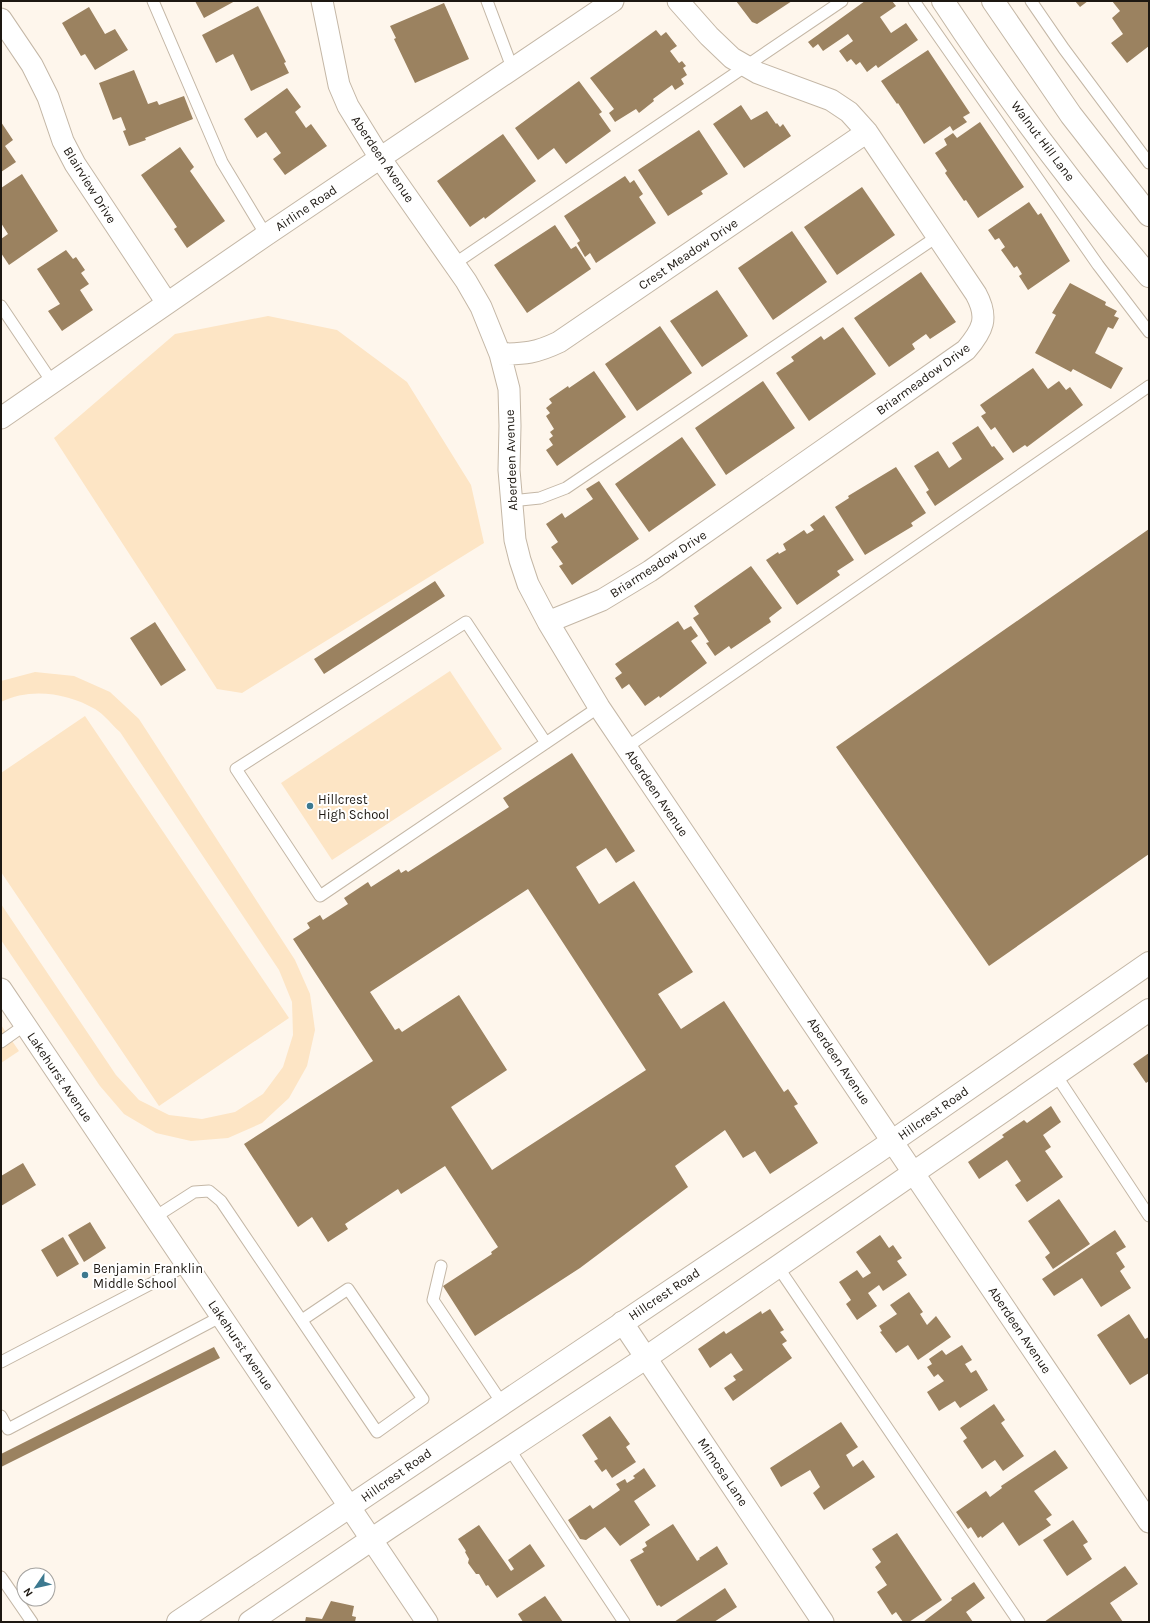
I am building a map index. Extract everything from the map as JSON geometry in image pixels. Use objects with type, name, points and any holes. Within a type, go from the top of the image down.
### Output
[{"type":"main road","name":"Walnut Hill Lane","points":[[944,1],[971,43],[1054,158],[1149,276]]},
{"type":"main road","points":[[993,1],[1071,115],[1149,215]]},
{"type":"main road","name":"Hillcrest Road","points":[[178,1622],[893,1141],[1149,963]]},
{"type":"main road","points":[[250,1622],[508,1447],[647,1357],[1149,1010]]},
{"type":"street","name":"Aberdeen Avenue","points":[[322,1],[339,85],[348,106],[380,158],[454,264],[481,307],[500,354],[508,389],[510,426],[508,470],[515,540],[528,584],[548,622],[599,707],[1149,1522]]},
{"type":"street","name":"Airline Road","points":[[1,418],[266,235],[613,1]]},
{"type":"street","name":"Briarmeadow Drive","points":[[548,622],[602,600],[650,572],[966,350],[981,329],[984,315],[982,305],[938,236],[867,132],[850,112],[831,100],[758,73],[732,58],[709,36],[678,1]]},
{"type":"street","name":"Blairview Drive","points":[[1,19],[32,65],[48,97],[63,141],[75,164],[167,303]]},
{"type":"street","name":"Crest Meadow Drive","points":[[500,354],[528,354],[544,350],[559,342],[867,132]]},
{"type":"street","name":"Lakehurst Avenue","points":[[1,989],[427,1622]]},
{"type":"street","name":"Mimosa Lane","points":[[622,1322],[647,1357],[823,1622]]},
{"type":"lane","points":[[153,1],[222,162],[266,235]]},
{"type":"lane","points":[[487,1],[512,70]]},
{"type":"lane","points":[[454,264],[842,1]]},
{"type":"lane","points":[[914,1],[1098,264],[1149,332]]},
{"type":"lane","points":[[1030,1],[1149,163]]},
{"type":"lane","points":[[511,501],[540,498],[566,488],[938,236]]},
{"type":"lane","points":[[1,306],[52,382]]},
{"type":"lane","points":[[626,747],[1149,386]]},
{"type":"lane","points":[[546,743],[466,622],[236,769],[320,896],[546,743],[599,707]]},
{"type":"lane","points":[[1,1042],[25,1025]]},
{"type":"lane","points":[[1056,1075],[1149,1216]]},
{"type":"lane","points":[[155,1217],[194,1192],[209,1191],[221,1201],[377,1432],[423,1399],[348,1289],[302,1320]]},
{"type":"lane","points":[[1,1362],[188,1265]]},
{"type":"lane","points":[[441,1266],[433,1300],[502,1403]]},
{"type":"lane","points":[[778,1267],[1019,1622]]},
{"type":"lane","points":[[1,1416],[8,1429],[222,1316]]},
{"type":"lane","points":[[508,1447],[624,1622]]},
{"type":"lane","points":[[1,1577],[32,1622]]},
{"type":"shaded area","points":[[268,316],[337,330],[407,382],[471,485],[484,543],[242,693],[217,689],[54,438],[175,334]]},
{"type":"shaded area","points":[[450,671],[502,749],[332,860],[281,783]]},
{"type":"shaded area","points":[[35,672],[74,676],[110,692],[139,719],[295,960],[310,994],[315,1030],[307,1066],[289,1098],[262,1123],[228,1138],[191,1141],[156,1133],[124,1114],[100,1086],[1,940],[1,904],[116,1075],[139,1100],[169,1115],[202,1119],[235,1112],[263,1094],[283,1067],[293,1035],[292,1002],[279,970],[120,732],[105,717],[84,703],[49,694],[36,693],[12,697],[1,702],[1,681]]},
{"type":"shaded area","points":[[85,716],[289,1018],[159,1106],[1,872],[1,773]]},
{"type":"shaded area","points":[[1,1025],[19,1051],[1,1063]]},
{"type":"building","points":[[195,1],[235,1],[204,18]]},
{"type":"building","points":[[736,1],[792,1],[757,24],[752,22]]},
{"type":"building","points":[[865,1],[892,1],[896,6],[880,17],[891,33],[906,23],[918,40],[878,68],[876,65],[867,72],[860,62],[856,65],[851,59],[847,62],[839,51],[853,41],[848,34],[823,51],[818,44],[813,48],[808,42]]},
{"type":"building","points":[[1075,1],[1088,1],[1080,7]]},
{"type":"building","points":[[1112,1],[1149,1],[1149,46],[1127,63],[1111,43],[1123,34],[1112,18],[1120,11]]},
{"type":"building","points":[[444,3],[469,59],[415,83],[394,39],[396,38],[390,26]]},
{"type":"building","points":[[258,6],[286,62],[284,63],[289,73],[251,91],[233,54],[216,63],[202,35]]},
{"type":"building","points":[[89,7],[105,34],[115,29],[128,50],[95,70],[85,54],[81,56],[62,23]]},
{"type":"building","points":[[656,30],[661,36],[666,32],[677,46],[670,51],[679,63],[682,61],[686,66],[683,68],[687,75],[681,79],[684,84],[675,90],[672,85],[653,99],[654,101],[639,113],[636,109],[615,122],[609,113],[614,109],[590,78]]},
{"type":"building","points":[[928,50],[970,113],[963,117],[967,122],[953,131],[950,126],[924,144],[898,103],[897,104],[881,81]]},
{"type":"building","points":[[134,70],[148,104],[157,101],[159,105],[184,96],[193,119],[129,146],[123,131],[126,130],[121,117],[113,120],[99,83]]},
{"type":"building","points":[[579,81],[602,112],[599,114],[611,131],[566,164],[554,148],[538,160],[515,128]]},
{"type":"building","points":[[287,88],[301,107],[295,112],[306,128],[311,124],[327,146],[285,175],[273,159],[281,153],[266,132],[257,138],[244,119]]},
{"type":"building","points":[[741,105],[751,120],[767,111],[776,124],[777,123],[780,127],[783,124],[791,136],[744,168],[713,124]]},
{"type":"building","points":[[1,122],[13,140],[5,146],[16,162],[1,172]]},
{"type":"building","points":[[980,122],[1024,187],[978,218],[966,200],[964,201],[945,173],[947,171],[935,153],[947,145],[944,139],[953,133],[957,138]]},
{"type":"building","points":[[699,130],[728,174],[701,191],[703,194],[668,216],[638,170]]},
{"type":"building","points":[[503,134],[536,181],[485,219],[484,217],[470,227],[437,181]]},
{"type":"building","points":[[180,147],[194,167],[190,171],[225,221],[187,248],[174,229],[177,227],[141,175]]},
{"type":"building","points":[[22,174],[58,231],[9,265],[1,253],[1,239],[8,234],[1,223],[1,188]]},
{"type":"building","points":[[625,176],[630,183],[634,180],[643,194],[639,197],[656,223],[596,263],[590,253],[585,257],[577,243],[580,241],[564,216]]},
{"type":"building","points":[[862,187],[895,235],[837,275],[804,227]]},
{"type":"building","points":[[1029,202],[1038,215],[1041,213],[1070,261],[1028,290],[1019,276],[1022,274],[1017,266],[1014,268],[1001,250],[1005,247],[999,238],[995,240],[988,230]]},
{"type":"building","points":[[555,225],[571,249],[576,246],[591,269],[527,313],[494,265]]},
{"type":"building","points":[[792,231],[827,282],[773,320],[738,268]]},
{"type":"building","points":[[66,250],[73,259],[76,257],[85,270],[81,273],[89,284],[80,290],[93,310],[62,331],[48,311],[60,304],[37,269]]},
{"type":"building","points":[[921,272],[956,322],[930,339],[926,334],[912,344],[915,349],[889,367],[854,318]]},
{"type":"building","points":[[1070,283],[1106,302],[1105,305],[1117,311],[1114,316],[1119,318],[1113,329],[1108,327],[1095,353],[1123,368],[1111,389],[1073,369],[1071,372],[1035,353],[1056,315],[1052,313]]},
{"type":"building","points":[[717,290],[748,336],[702,367],[670,321]]},
{"type":"building","points":[[660,326],[692,373],[637,411],[605,364]]},
{"type":"building","points":[[843,327],[876,374],[809,421],[776,373],[794,361],[791,357],[821,336],[824,340]]},
{"type":"building","points":[[1033,368],[1048,389],[1059,381],[1066,390],[1070,387],[1083,405],[1027,447],[1025,445],[1013,453],[995,427],[991,430],[981,416],[986,413],[980,405]]},
{"type":"building","points":[[594,371],[626,417],[557,466],[546,450],[553,445],[549,439],[553,436],[550,432],[554,429],[546,416],[550,413],[546,408],[552,403],[549,399],[568,386],[569,388]]},
{"type":"building","points":[[763,381],[795,428],[726,475],[695,428]]},
{"type":"building","points":[[978,426],[992,447],[994,446],[1004,459],[935,506],[926,492],[929,490],[914,466],[938,451],[949,468],[962,459],[952,443]]},
{"type":"building","points":[[682,437],[716,485],[649,532],[615,484]]},
{"type":"building","points":[[896,467],[926,513],[911,523],[913,526],[865,555],[835,507],[849,498],[848,496]]},
{"type":"building","points":[[599,481],[639,539],[572,585],[559,566],[563,564],[551,547],[558,542],[546,524],[562,513],[565,518],[593,499],[586,489]]},
{"type":"building","points":[[824,515],[854,560],[837,571],[840,575],[797,605],[766,560],[778,552],[779,554],[786,550],[783,544],[804,530],[807,534],[814,530],[810,525]]},
{"type":"building","points":[[1149,529],[1149,854],[989,966],[836,747]]},
{"type":"building","points":[[751,566],[782,608],[769,618],[771,622],[731,649],[729,646],[715,656],[706,643],[709,642],[693,618],[699,614],[694,606]]},
{"type":"building","points":[[435,581],[445,596],[324,674],[314,659]]},
{"type":"building","points":[[678,621],[684,630],[691,626],[698,636],[691,641],[707,663],[660,698],[659,696],[645,706],[629,684],[622,689],[615,678],[622,673],[615,664]]},
{"type":"building","points":[[155,622],[186,670],[161,686],[130,638]]},
{"type":"building","points":[[572,753],[635,851],[616,863],[606,848],[576,867],[599,904],[634,881],[693,972],[658,994],[681,1029],[724,1001],[784,1092],[788,1089],[798,1104],[794,1106],[818,1143],[770,1174],[755,1151],[743,1158],[725,1130],[675,1166],[688,1187],[580,1268],[475,1336],[443,1286],[492,1254],[491,1252],[498,1247],[445,1166],[401,1194],[398,1189],[345,1224],[348,1229],[328,1242],[312,1217],[298,1227],[244,1144],[373,1061],[293,939],[310,928],[307,923],[320,915],[323,920],[348,904],[344,898],[368,882],[371,887],[399,869],[401,873],[406,870],[408,872],[509,807],[503,798]],"holes":[[[528,889],[646,1070],[492,1170],[451,1107],[507,1070],[459,995],[402,1032],[399,1028],[395,1030],[370,992]]]},
{"type":"building","points":[[1149,1053],[1149,1081],[1146,1083],[1133,1064]]},
{"type":"building","points":[[1051,1106],[1061,1122],[1043,1135],[1051,1147],[1045,1151],[1063,1177],[1027,1202],[1015,1185],[1021,1181],[1007,1160],[979,1179],[968,1162],[1004,1137],[1002,1135],[1024,1120],[1027,1123]]},
{"type":"building","points":[[23,1163],[36,1185],[1,1206],[1,1176]]},
{"type":"building","points":[[1059,1199],[1090,1244],[1053,1269],[1045,1257],[1050,1253],[1028,1221]]},
{"type":"building","points":[[90,1222],[106,1248],[84,1262],[68,1235]]},
{"type":"building","points":[[1115,1230],[1126,1247],[1116,1253],[1125,1267],[1120,1271],[1131,1288],[1101,1307],[1082,1278],[1054,1296],[1042,1279]]},
{"type":"building","points":[[880,1235],[889,1248],[893,1245],[902,1258],[897,1261],[907,1275],[883,1291],[879,1285],[868,1293],[877,1306],[857,1320],[846,1304],[851,1300],[839,1282],[857,1270],[863,1278],[871,1273],[856,1252]]},
{"type":"building","points":[[63,1237],[79,1264],[57,1277],[41,1250]]},
{"type":"building","points":[[909,1292],[923,1312],[920,1314],[927,1325],[936,1316],[951,1337],[918,1360],[908,1345],[896,1353],[880,1332],[882,1331],[879,1326],[897,1314],[890,1305]]},
{"type":"building","points":[[770,1309],[784,1330],[780,1332],[787,1341],[782,1344],[792,1358],[733,1401],[724,1388],[736,1380],[733,1376],[743,1370],[731,1353],[710,1368],[698,1349],[724,1331],[726,1334],[761,1311],[762,1314]]},
{"type":"building","points":[[1129,1314],[1145,1339],[1149,1337],[1149,1373],[1130,1385],[1097,1335]]},
{"type":"building","points":[[962,1345],[972,1360],[965,1364],[971,1373],[976,1370],[988,1390],[960,1408],[955,1401],[939,1411],[927,1392],[944,1381],[938,1374],[934,1377],[927,1367],[932,1364],[929,1359],[942,1350],[946,1355]]},
{"type":"building","points":[[214,1347],[220,1358],[1,1467],[1,1454]]},
{"type":"building","points":[[994,1404],[1005,1420],[1001,1423],[1024,1456],[1003,1471],[995,1460],[982,1469],[963,1441],[967,1438],[960,1428]]},
{"type":"building","points":[[610,1416],[630,1444],[626,1447],[636,1462],[612,1478],[606,1469],[602,1472],[594,1461],[598,1459],[582,1435]]},
{"type":"building","points":[[841,1422],[858,1447],[846,1455],[853,1467],[863,1460],[875,1477],[824,1510],[813,1493],[820,1487],[810,1470],[781,1487],[770,1468]]},
{"type":"building","points":[[1055,1450],[1068,1468],[1034,1491],[1052,1515],[1046,1519],[1051,1525],[1019,1546],[1003,1522],[982,1538],[981,1536],[978,1538],[971,1527],[968,1529],[956,1512],[986,1491],[990,1497],[1002,1488],[1001,1486]]},
{"type":"building","points":[[644,1468],[656,1486],[634,1501],[650,1525],[620,1546],[605,1527],[586,1540],[580,1539],[568,1520],[590,1505],[593,1509],[620,1490],[616,1484],[625,1479],[627,1483],[635,1478],[633,1476]]},
{"type":"building","points":[[1073,1520],[1088,1542],[1083,1545],[1092,1559],[1067,1576],[1043,1540]]},
{"type":"building","points":[[673,1524],[697,1561],[717,1546],[728,1564],[661,1607],[659,1605],[657,1606],[630,1560],[644,1552],[642,1549],[647,1546],[645,1542]]},
{"type":"building","points":[[479,1525],[511,1571],[514,1569],[508,1560],[530,1544],[545,1566],[497,1598],[488,1585],[486,1586],[479,1574],[476,1574],[468,1563],[469,1559],[465,1552],[466,1551],[458,1539]]},
{"type":"building","points":[[897,1533],[942,1600],[909,1622],[903,1622],[896,1612],[892,1615],[877,1592],[887,1585],[875,1567],[881,1562],[872,1549]]},
{"type":"building","points":[[1125,1566],[1138,1584],[1110,1603],[1123,1622],[1044,1622]]},
{"type":"building","points":[[974,1582],[985,1598],[966,1612],[973,1622],[923,1622],[952,1600],[951,1598]]},
{"type":"building","points":[[725,1588],[737,1607],[714,1622],[674,1622]]},
{"type":"building","points":[[545,1596],[563,1622],[523,1622],[518,1614]]},
{"type":"building","points":[[331,1601],[354,1606],[352,1616],[356,1617],[355,1622],[305,1622],[306,1617],[322,1619]]},
{"type":"place","name":"Hillcrest High School","points":[[310,806]]},
{"type":"place","name":"Benjamin Franklin Middle School","points":[[85,1275]]}]
